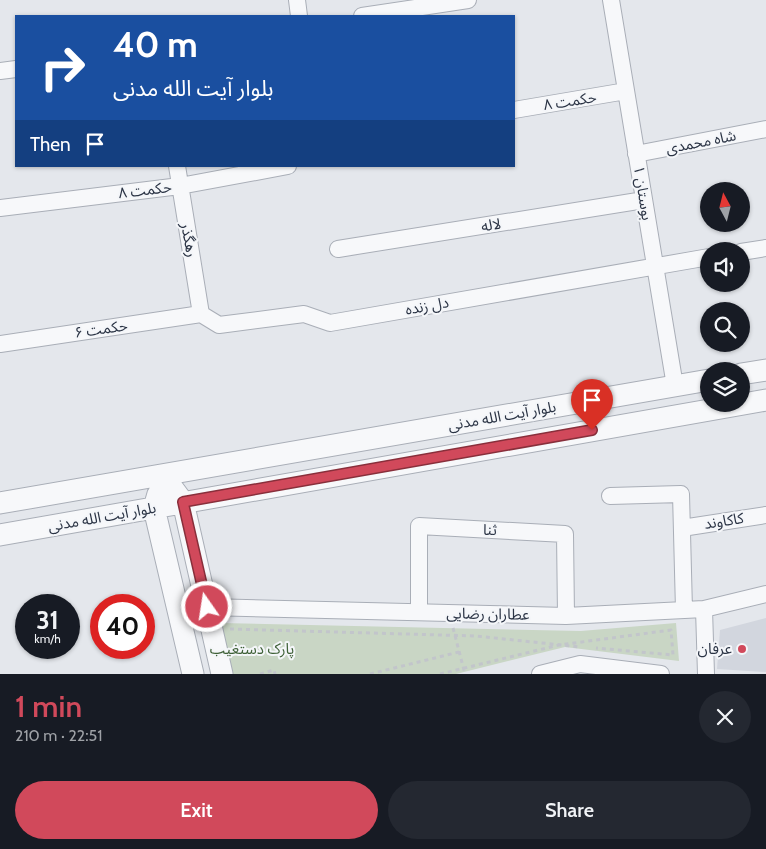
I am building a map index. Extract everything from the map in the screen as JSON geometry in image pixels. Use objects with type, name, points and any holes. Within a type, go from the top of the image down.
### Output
[{"type":"street","points":[[296,0],[299,15]]},
{"type":"street","points":[[369,15],[468,0]]},
{"type":"street","name":"بوستان ۱","points":[[611,0],[675,386]]},
{"type":"street","points":[[0,71],[15,69]]},
{"type":"street","name":"حکمت ۸","points":[[515,110],[626,91]]},
{"type":"street","name":"شاه محمدی","points":[[636,154],[766,130]]},
{"type":"street","name":"رهگذر","points":[[177,167],[201,314]]},
{"type":"street","name":"حکمت ۸","points":[[0,208],[180,186],[283,167]]},
{"type":"street","name":"لاله","points":[[338,250],[644,200]]},
{"type":"street","points":[[750,251],[766,248]]},
{"type":"street","name":"دل زنده","points":[[201,314],[219,325],[304,314],[330,323],[700,258]]},
{"type":"street","name":"حکمت ۶","points":[[0,344],[201,314]]},
{"type":"street","points":[[750,373],[766,370]]},
{"type":"street","name":"بلوار آیت الله مدنی","points":[[0,503],[700,382]]},
{"type":"street","name":"بلوار آیت الله مدنی","points":[[0,535],[766,400]]},
{"type":"street","points":[[163,475],[183,502],[222,674]]},
{"type":"street","points":[[163,475],[154,508],[193,674]]},
{"type":"street","points":[[610,496],[681,494],[684,610]]},
{"type":"street","name":"کاکاوند","points":[[682,528],[766,515]]},
{"type":"street","name":"ثنا","points":[[419,612],[419,526],[565,534],[566,616]]},
{"type":"street","name":"عطاران رضایی","points":[[207,607],[566,616],[704,609],[766,594]]},
{"type":"street","points":[[704,609],[706,674]]},
{"type":"street","points":[[540,674],[580,664],[661,674]]},
{"type":"path","points":[[450,613],[465,674]]},
{"type":"path","points":[[226,628],[455,636],[559,644],[673,655],[671,630],[559,644],[440,674]]},
{"type":"path","points":[[370,674],[459,652]]},
{"type":"path","points":[[260,674],[274,670],[275,674]]},
{"type":"shaded area","name":"عرفان","points":[[766,618],[766,672],[717,669],[720,630]]},
{"type":"green space","name":"پارک دستغیب","points":[[220,623],[581,631],[676,623],[679,661],[565,647],[456,674],[232,674]]},
{"type":"place","name":"عرفان","points":[[742,649]]},
{"type":"route","points":[[207,607],[183,502],[592,430]]}]
